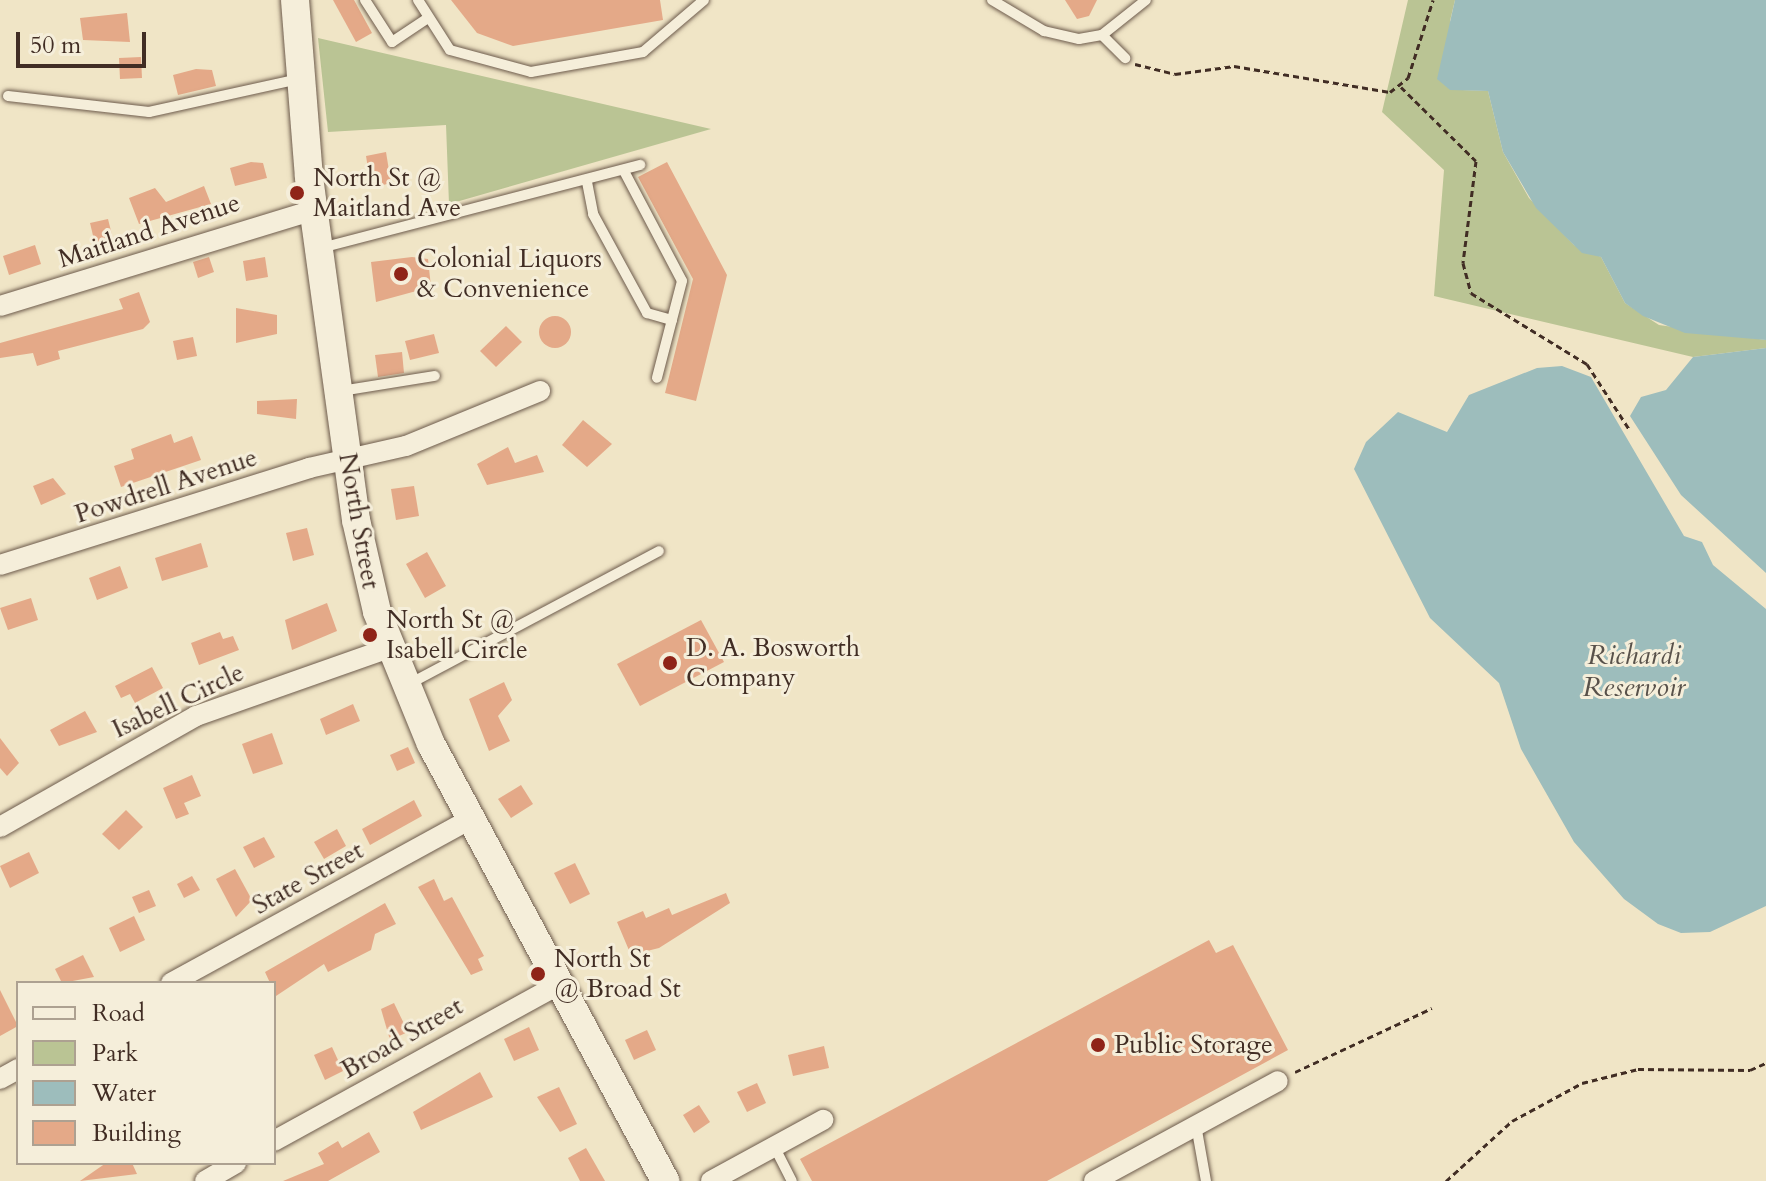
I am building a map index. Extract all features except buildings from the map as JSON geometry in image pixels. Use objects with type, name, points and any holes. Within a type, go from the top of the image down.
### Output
[{"type":"main road","name":"North Street","points":[[295,0],[299,79],[347,458],[364,565],[389,648],[404,686],[471,819],[665,1181]]},
{"type":"street","name":"Maitland Avenue","points":[[0,306],[314,210]]},
{"type":"street","name":"Powdrell Avenue","points":[[0,565],[347,458],[406,446],[540,391]]},
{"type":"street","name":"Isabell Circle","points":[[0,827],[178,724],[389,648]]},
{"type":"street","name":"State Street","points":[[175,981],[471,819]]},
{"type":"street","name":"Broad Street","points":[[276,1140],[559,984]]},
{"type":"street","points":[[1094,1181],[1278,1081]]},
{"type":"street","points":[[711,1181],[823,1120]]},
{"type":"street","points":[[205,1181],[233,1165]]},
{"type":"lane","points":[[365,0],[392,42],[428,18]]},
{"type":"lane","points":[[418,0],[458,56],[543,71],[643,52],[704,0]]},
{"type":"lane","points":[[992,0],[1055,36],[1102,35],[1146,0]]},
{"type":"lane","points":[[1102,35],[1125,58]]},
{"type":"lane","points":[[8,96],[149,112],[299,79]]},
{"type":"lane","points":[[319,248],[587,182],[640,165]]},
{"type":"lane","points":[[624,171],[682,281],[657,378]]},
{"type":"lane","points":[[587,182],[593,214],[647,313],[672,320]]},
{"type":"lane","points":[[339,392],[435,376]]},
{"type":"lane","points":[[404,686],[659,551]]},
{"type":"lane","points":[[1196,1125],[1206,1181]]},
{"type":"lane","points":[[774,1146],[792,1181]]},
{"type":"path","points":[[1401,87],[1433,0]]},
{"type":"path","points":[[1125,58],[1175,74],[1234,66],[1383,93],[1401,87]]},
{"type":"path","points":[[1401,87],[1476,161],[1463,263],[1471,293],[1587,364],[1629,429]]},
{"type":"path","points":[[1278,1081],[1432,1008]]},
{"type":"path","points":[[1446,1181],[1512,1121],[1582,1083],[1638,1069],[1750,1070],[1766,1063]]},
{"type":"green space","points":[[1408,0],[1455,0],[1450,21],[1462,90],[1488,91],[1503,152],[1529,198],[1574,245],[1601,257],[1625,303],[1659,325],[1766,340],[1766,348],[1693,357],[1434,296],[1444,170],[1382,112]]},
{"type":"green space","points":[[318,38],[711,129],[449,204],[446,125],[328,132]]},
{"type":"water","points":[[1455,0],[1766,0],[1766,340],[1685,333],[1643,316],[1625,303],[1601,257],[1582,253],[1536,208],[1503,152],[1488,91],[1450,90],[1437,79]]},
{"type":"water","points":[[1766,348],[1766,573],[1681,495],[1630,416],[1641,397],[1666,390],[1693,357]]},
{"type":"water","name":"Richardi Reservoir","points":[[1562,366],[1591,377],[1684,536],[1702,542],[1713,565],[1766,609],[1766,906],[1710,932],[1681,933],[1658,924],[1624,899],[1574,842],[1521,749],[1499,683],[1430,618],[1354,469],[1366,442],[1398,412],[1447,432],[1469,395],[1537,368]]},
{"type":"place","name":"North St @ Maitland Ave","points":[[297,193]]},
{"type":"place","name":"Colonial Liquors & Convenience","points":[[401,274]]},
{"type":"place","name":"North St @ Isabell Circle","points":[[370,635]]},
{"type":"place","name":"D. A. Bosworth Company","points":[[670,663]]},
{"type":"place","name":"North St @ Broad St","points":[[538,974]]},
{"type":"place","name":"Public Storage","points":[[1098,1045]]}]
